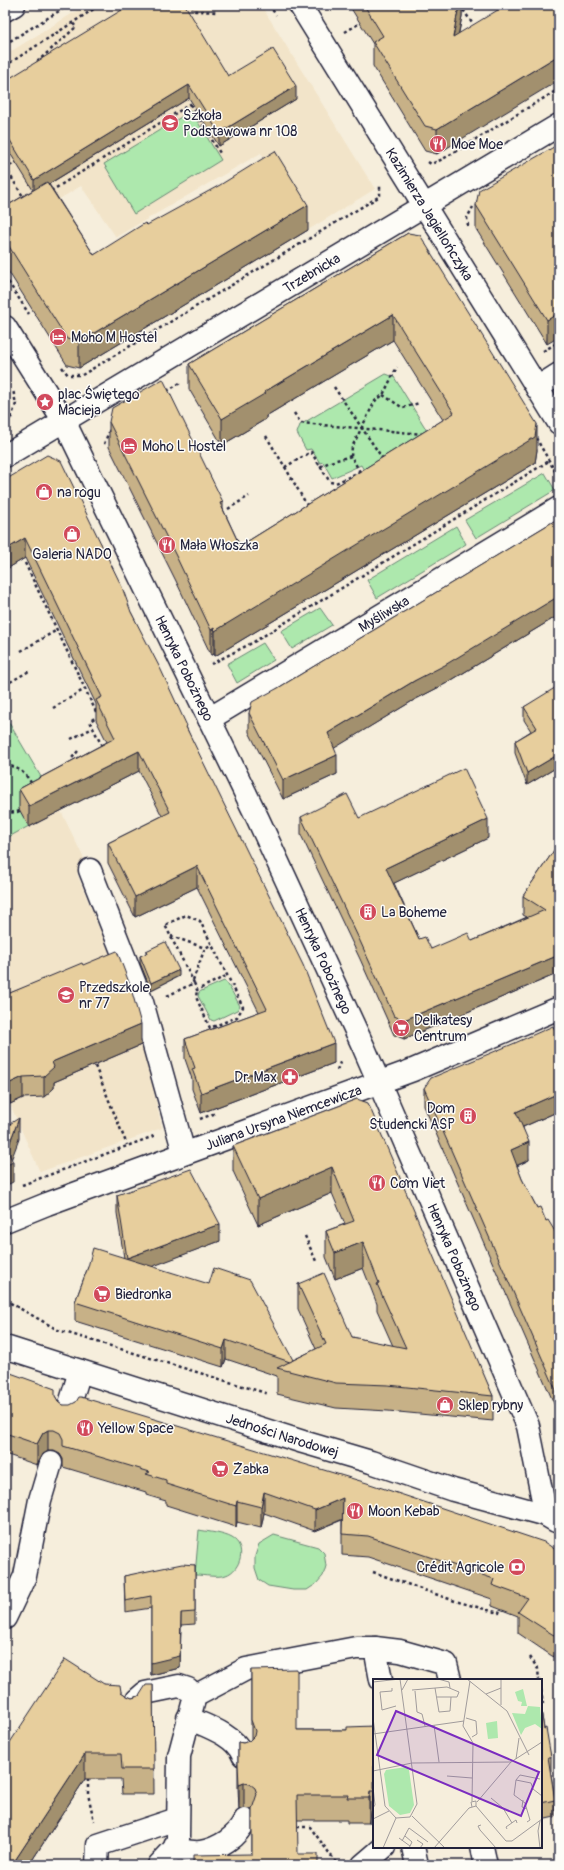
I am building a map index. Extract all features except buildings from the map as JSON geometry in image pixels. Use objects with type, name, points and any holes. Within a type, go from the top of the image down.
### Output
[{"type":"street","points":[[5,10],[14,5]]},
{"type":"street","name":"Kazimierza Jagiellończyka","points":[[300,5],[559,423]]},
{"type":"street","name":"Trzebnicka","points":[[64,421],[559,125]]},
{"type":"street","points":[[5,327],[64,421],[5,456]]},
{"type":"street","points":[[538,388],[559,374]]},
{"type":"street","name":"Henryka Pobożnego","points":[[64,421],[272,848],[379,1083],[528,1426],[552,1519]]},
{"type":"street","name":"Myśliwska","points":[[209,719],[559,508]]},
{"type":"street","points":[[90,870],[142,1002],[184,1154]]},
{"type":"street","name":"Juliana Ursyna Niemcewicza","points":[[5,1221],[413,1070],[559,1008]]},
{"type":"street","name":"Jedności Narodowej","points":[[5,1347],[303,1442],[371,1462],[453,1490],[552,1519]]},
{"type":"street","points":[[67,1414],[80,1371]]},
{"type":"street","points":[[5,1618],[25,1576],[40,1500],[51,1463]]},
{"type":"street","points":[[160,1865],[174,1849],[178,1839],[178,1756],[195,1696],[246,1669],[356,1648],[374,1648],[400,1651],[446,1664],[450,1679]]},
{"type":"street","points":[[374,1648],[381,1679]]},
{"type":"street","points":[[132,1710],[137,1700],[145,1693],[179,1686],[188,1689],[195,1696]]},
{"type":"street","points":[[188,1718],[230,1740],[241,1750],[243,1755]]},
{"type":"street","points":[[98,1855],[178,1819]]},
{"type":"street","points":[[174,1849],[199,1852],[220,1844],[232,1838],[242,1828],[245,1820]]},
{"type":"street","points":[[363,1865],[383,1848]]},
{"type":"street","points":[[413,1848],[417,1865]]},
{"type":"street","points":[[482,1848],[486,1865]]},
{"type":"path","points":[[5,44],[69,5]]},
{"type":"path","points":[[5,66],[100,5]]},
{"type":"path","points":[[192,5],[195,11],[218,12]]},
{"type":"path","points":[[460,5],[475,29]]},
{"type":"path","points":[[32,66],[76,27],[72,22]]},
{"type":"path","points":[[346,32],[360,23]]},
{"type":"path","points":[[423,159],[431,164],[437,163],[559,90]]},
{"type":"path","points":[[45,195],[191,104],[220,153]]},
{"type":"path","points":[[16,162],[5,168],[26,202]]},
{"type":"path","points":[[61,366],[68,375],[82,375],[380,196],[381,186],[379,182]]},
{"type":"path","points":[[468,230],[467,218],[474,206],[478,204]]},
{"type":"path","points":[[543,352],[559,342]]},
{"type":"path","points":[[364,477],[351,456],[352,447],[375,401],[383,395],[398,367]]},
{"type":"path","points":[[163,394],[183,381]]},
{"type":"path","points":[[334,387],[385,463]]},
{"type":"path","points":[[383,395],[403,408],[419,403]]},
{"type":"path","points":[[5,421],[11,418],[16,404],[15,396]]},
{"type":"path","points":[[294,413],[301,423],[425,434]]},
{"type":"path","points":[[11,418],[15,424]]},
{"type":"path","points":[[105,448],[103,443],[111,426]]},
{"type":"path","points":[[266,436],[309,508]]},
{"type":"path","points":[[285,467],[311,452],[330,482],[336,483],[360,472]]},
{"type":"path","points":[[320,467],[332,460],[339,460],[351,456]]},
{"type":"path","points":[[209,661],[211,665],[252,643],[549,462],[559,478]]},
{"type":"path","points":[[228,509],[249,496]]},
{"type":"path","points":[[25,563],[98,716],[90,721],[105,751]]},
{"type":"path","points":[[21,651],[57,630]]},
{"type":"path","points":[[5,685],[31,670]]},
{"type":"path","points":[[53,708],[85,689]]},
{"type":"path","points":[[71,739],[93,728]]},
{"type":"path","points":[[5,746],[5,765],[26,774],[33,792]]},
{"type":"path","points":[[77,767],[72,758],[78,751]]},
{"type":"path","points":[[5,813],[17,812],[24,808]]},
{"type":"path","points":[[186,915],[200,921],[226,976],[243,1007],[237,1017],[210,1028],[196,997],[197,990],[170,936],[165,925],[186,915]]},
{"type":"path","points":[[170,936],[205,948]]},
{"type":"path","points":[[164,997],[193,982],[205,948],[211,945]]},
{"type":"path","points":[[197,990],[226,976]]},
{"type":"path","points":[[95,1066],[127,1146]]},
{"type":"path","points":[[305,1236],[316,1261]]},
{"type":"path","points":[[5,1300],[58,1330],[269,1394]]},
{"type":"path","points":[[373,1572],[455,1601],[499,1613],[500,1609]]},
{"type":"path","points":[[530,1657],[538,1669],[539,1679]]},
{"type":"path","points":[[542,1695],[544,1704]]},
{"type":"path","points":[[88,1779],[88,1794],[98,1855]]},
{"type":"path","points":[[297,1827],[310,1827],[338,1865]]},
{"type":"shaded area","name":"Szkoła Podstawowa nr 108","points":[[86,5],[261,5],[375,189],[308,230],[261,153],[116,237],[81,186],[5,232],[5,55]]},
{"type":"shaded area","name":"Przedszkole nr 77","points":[[60,809],[88,867],[77,874],[117,972],[143,1044],[162,1128],[40,1172],[5,1093],[5,839]]},
{"type":"green space","points":[[191,111],[221,160],[134,214],[104,164]]},
{"type":"green space","points":[[386,374],[394,377],[426,429],[426,432],[366,474],[361,465],[332,478],[323,462],[320,463],[311,449],[306,450],[297,433],[300,425]]},
{"type":"green space","points":[[545,473],[555,490],[476,538],[465,520]]},
{"type":"green space","points":[[456,526],[466,544],[377,598],[367,580]]},
{"type":"green space","points":[[320,608],[332,625],[292,649],[281,631]]},
{"type":"green space","points":[[263,643],[274,660],[237,683],[227,664]]},
{"type":"green space","points":[[5,716],[60,809],[5,839]]},
{"type":"green space","points":[[224,981],[227,983],[240,1006],[237,1010],[214,1021],[211,1020],[198,996],[199,992]]},
{"type":"green space","points":[[199,1530],[224,1535],[237,1542],[240,1546],[240,1558],[235,1568],[231,1572],[226,1575],[219,1576],[195,1575]]},
{"type":"green space","points":[[274,1535],[318,1547],[324,1553],[326,1566],[323,1576],[316,1584],[307,1590],[293,1590],[268,1586],[259,1580],[255,1568],[255,1556],[259,1544]]},
{"type":"place","name":"Szkoła Podstawowa nr 108","points":[[170,123]]},
{"type":"place","name":"Moe Moe","points":[[438,144]]},
{"type":"place","name":"Moho M Hostel","points":[[58,337]]},
{"type":"place","name":"plac Świętego Macieja","points":[[45,402]]},
{"type":"place","name":"Moho L Hostel","points":[[129,446]]},
{"type":"place","name":"na rogu","points":[[44,492]]},
{"type":"place","name":"Galeria NADO","points":[[72,534]]},
{"type":"place","name":"Mała Włoszka","points":[[167,545]]},
{"type":"place","name":"La Boheme","points":[[368,912]]},
{"type":"place","name":"Przedszkole nr 77","points":[[66,995]]},
{"type":"place","name":"Delikatesy Centrum","points":[[401,1028]]},
{"type":"place","name":"Dr. Max","points":[[290,1077]]},
{"type":"place","name":"Dom Studencki ASP","points":[[468,1116]]},
{"type":"place","name":"Cơm Viet","points":[[377,1183]]},
{"type":"place","name":"Biedronka","points":[[102,1294]]},
{"type":"place","name":"Sklep rybny","points":[[445,1405]]},
{"type":"place","name":"Yellow Space","points":[[85,1428]]},
{"type":"place","name":"Żabka","points":[[220,1469]]},
{"type":"place","name":"Moon Kebab","points":[[355,1511]]},
{"type":"place","name":"Crédit Agricole","points":[[517,1567]]}]
